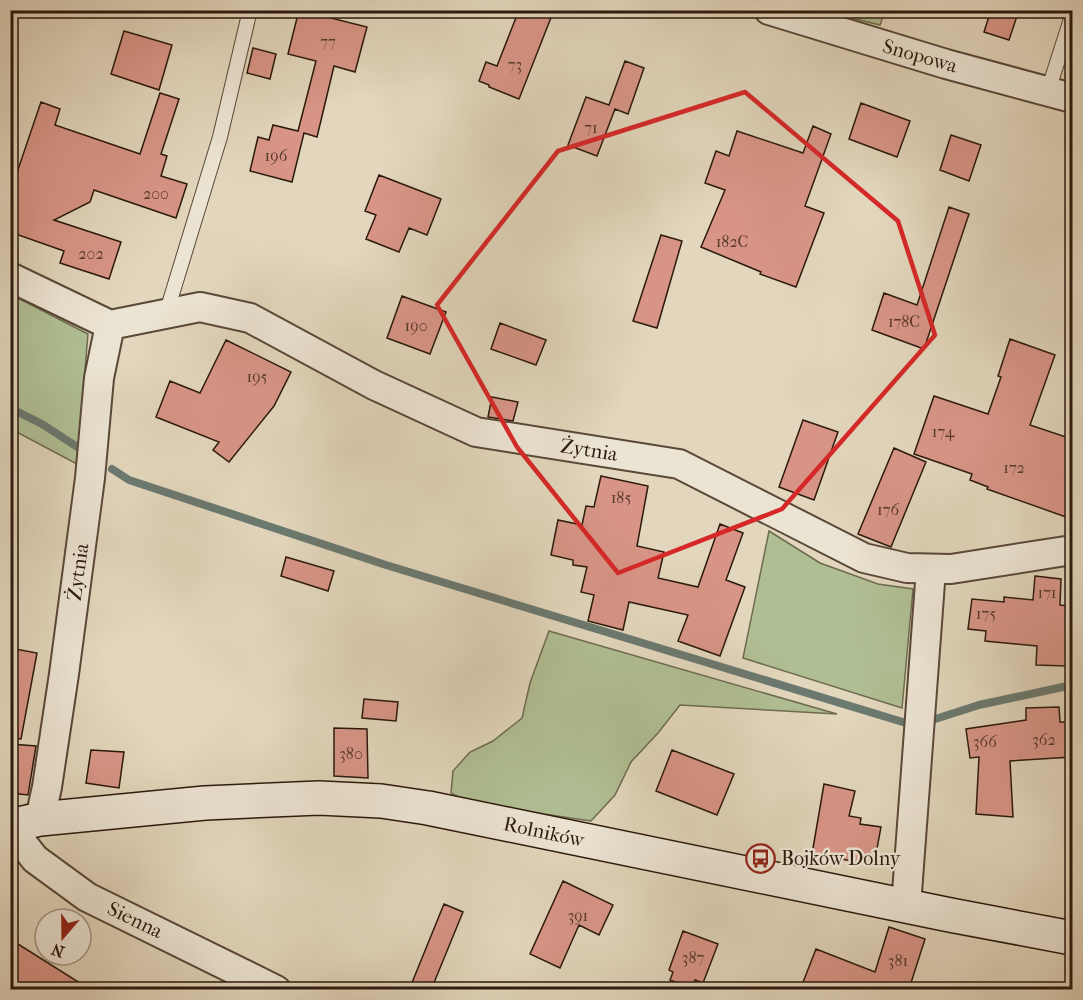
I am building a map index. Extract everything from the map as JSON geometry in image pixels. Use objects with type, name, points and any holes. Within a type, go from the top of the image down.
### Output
[{"type":"street","name":"Snopowa","points":[[769,10],[946,64],[1060,95]]},
{"type":"street","points":[[10,277],[110,325]]},
{"type":"street","name":"Żytnia","points":[[20,824],[47,787],[90,478],[99,378],[110,325],[200,307],[250,318],[374,385],[476,432],[679,464],[864,558],[907,568],[951,569],[1072,550]]},
{"type":"street","points":[[906,906],[931,568]]},
{"type":"street","name":"Rolników","points":[[20,824],[205,803],[319,798],[381,801],[428,808],[1072,938]]},
{"type":"street","name":"Sienna","points":[[20,824],[35,859],[87,897],[276,990]]},
{"type":"lane","points":[[166,314],[220,137],[250,10]]},
{"type":"lane","points":[[1060,95],[1072,16]]},
{"type":"highlighted area","points":[[745,92],[898,221],[935,335],[782,509],[618,573],[517,447],[437,305],[558,151]]},
{"type":"green space","points":[[823,11],[885,11],[880,25]]},
{"type":"green space","points":[[10,294],[88,334],[77,464],[11,429]]},
{"type":"green space","points":[[769,531],[820,563],[878,584],[913,589],[902,708],[743,658]]},
{"type":"green space","points":[[549,631],[837,714],[680,705],[631,762],[615,795],[591,821],[470,803],[451,793],[453,771],[470,752],[493,741],[522,718],[530,683]]},
{"type":"building","points":[[299,10],[367,27],[355,72],[334,66],[317,137],[304,133],[292,182],[250,171],[258,137],[269,140],[273,125],[298,131],[316,61],[288,54]]},
{"type":"building","points":[[519,10],[554,10],[519,99],[479,81],[486,62],[497,66]]},
{"type":"building","points":[[991,10],[1019,10],[1009,40],[984,32]]},
{"type":"building","points":[[124,31],[172,45],[159,90],[111,74]]},
{"type":"building","points":[[253,48],[276,54],[270,79],[247,73]]},
{"type":"building","points":[[625,61],[644,68],[628,114],[615,109],[597,156],[568,145],[586,97],[609,105]]},
{"type":"building","points":[[160,93],[179,99],[161,154],[167,156],[161,176],[187,184],[176,218],[94,190],[90,202],[54,220],[121,242],[109,279],[60,263],[64,251],[10,232],[10,193],[41,102],[60,109],[55,125],[140,154]]},
{"type":"building","points":[[861,103],[910,121],[897,157],[849,139]]},
{"type":"building","points":[[813,126],[831,134],[805,206],[824,213],[796,287],[760,274],[761,272],[701,247],[725,190],[705,183],[716,151],[729,156],[737,131],[803,153]]},
{"type":"building","points":[[951,135],[981,145],[969,181],[940,170]]},
{"type":"building","points":[[379,175],[441,199],[427,235],[409,228],[399,252],[366,239],[376,215],[365,211]]},
{"type":"building","points":[[949,207],[969,214],[924,349],[872,330],[884,293],[917,305]]},
{"type":"building","points":[[661,235],[682,241],[657,328],[633,321]]},
{"type":"building","points":[[402,296],[446,312],[430,354],[387,338]]},
{"type":"building","points":[[500,323],[546,340],[536,365],[491,349]]},
{"type":"building","points":[[1010,339],[1055,355],[1030,425],[1072,439],[1072,498],[1066,517],[987,489],[988,487],[970,480],[972,474],[914,454],[934,396],[988,414],[1001,377],[998,376]]},
{"type":"building","points":[[226,340],[291,372],[274,406],[229,462],[213,450],[219,442],[156,417],[170,381],[200,393]]},
{"type":"building","points":[[492,397],[518,402],[513,421],[488,417]]},
{"type":"building","points":[[803,420],[838,432],[814,500],[779,487]]},
{"type":"building","points":[[894,448],[926,462],[891,547],[858,534]]},
{"type":"building","points":[[601,476],[648,486],[637,546],[664,552],[658,578],[698,587],[720,524],[743,533],[726,580],[745,587],[720,656],[678,641],[688,615],[629,602],[623,630],[588,621],[594,595],[581,592],[587,567],[573,565],[573,560],[551,555],[558,520],[582,525],[586,506],[594,507]]},
{"type":"building","points":[[286,557],[334,571],[328,591],[281,576]]},
{"type":"building","points":[[1035,576],[1061,579],[1060,605],[1068,606],[1067,666],[1036,665],[1037,646],[985,641],[986,631],[968,629],[972,599],[1004,602],[1004,597],[1033,600]]},
{"type":"building","points":[[10,648],[37,653],[21,739],[10,738]]},
{"type":"building","points":[[364,699],[398,702],[396,721],[362,718]]},
{"type":"building","points":[[1059,707],[1060,722],[1072,722],[1072,757],[1010,761],[1013,817],[976,814],[979,757],[970,758],[966,729],[1026,720],[1026,708]]},
{"type":"building","points":[[334,728],[367,729],[368,778],[334,776]]},
{"type":"building","points":[[10,744],[36,746],[28,795],[10,793]]},
{"type":"building","points":[[91,750],[124,752],[119,788],[86,783]]},
{"type":"building","points":[[672,750],[734,774],[717,815],[656,791]]},
{"type":"building","points":[[824,784],[855,791],[849,816],[861,818],[860,824],[881,827],[874,865],[812,854]]},
{"type":"building","points":[[563,881],[613,905],[599,935],[579,925],[560,968],[530,954]]},
{"type":"building","points":[[444,904],[463,912],[431,990],[409,990]]},
{"type":"building","points":[[889,927],[925,939],[910,986],[916,990],[800,990],[816,949],[875,972]]},
{"type":"building","points":[[683,931],[718,944],[703,983],[695,980],[691,988],[670,980],[673,972],[669,970]]},
{"type":"building","points":[[10,939],[33,953],[33,967],[54,967],[91,990],[10,990]]},
{"type":"waterway","points":[[10,408],[42,424],[85,452]]},
{"type":"waterway","points":[[112,469],[129,480],[386,565],[906,723],[914,723]]},
{"type":"waterway","points":[[926,722],[979,705],[1072,685]]},
{"type":"place","name":"Bojków Dolny","points":[[760,858]]}]
